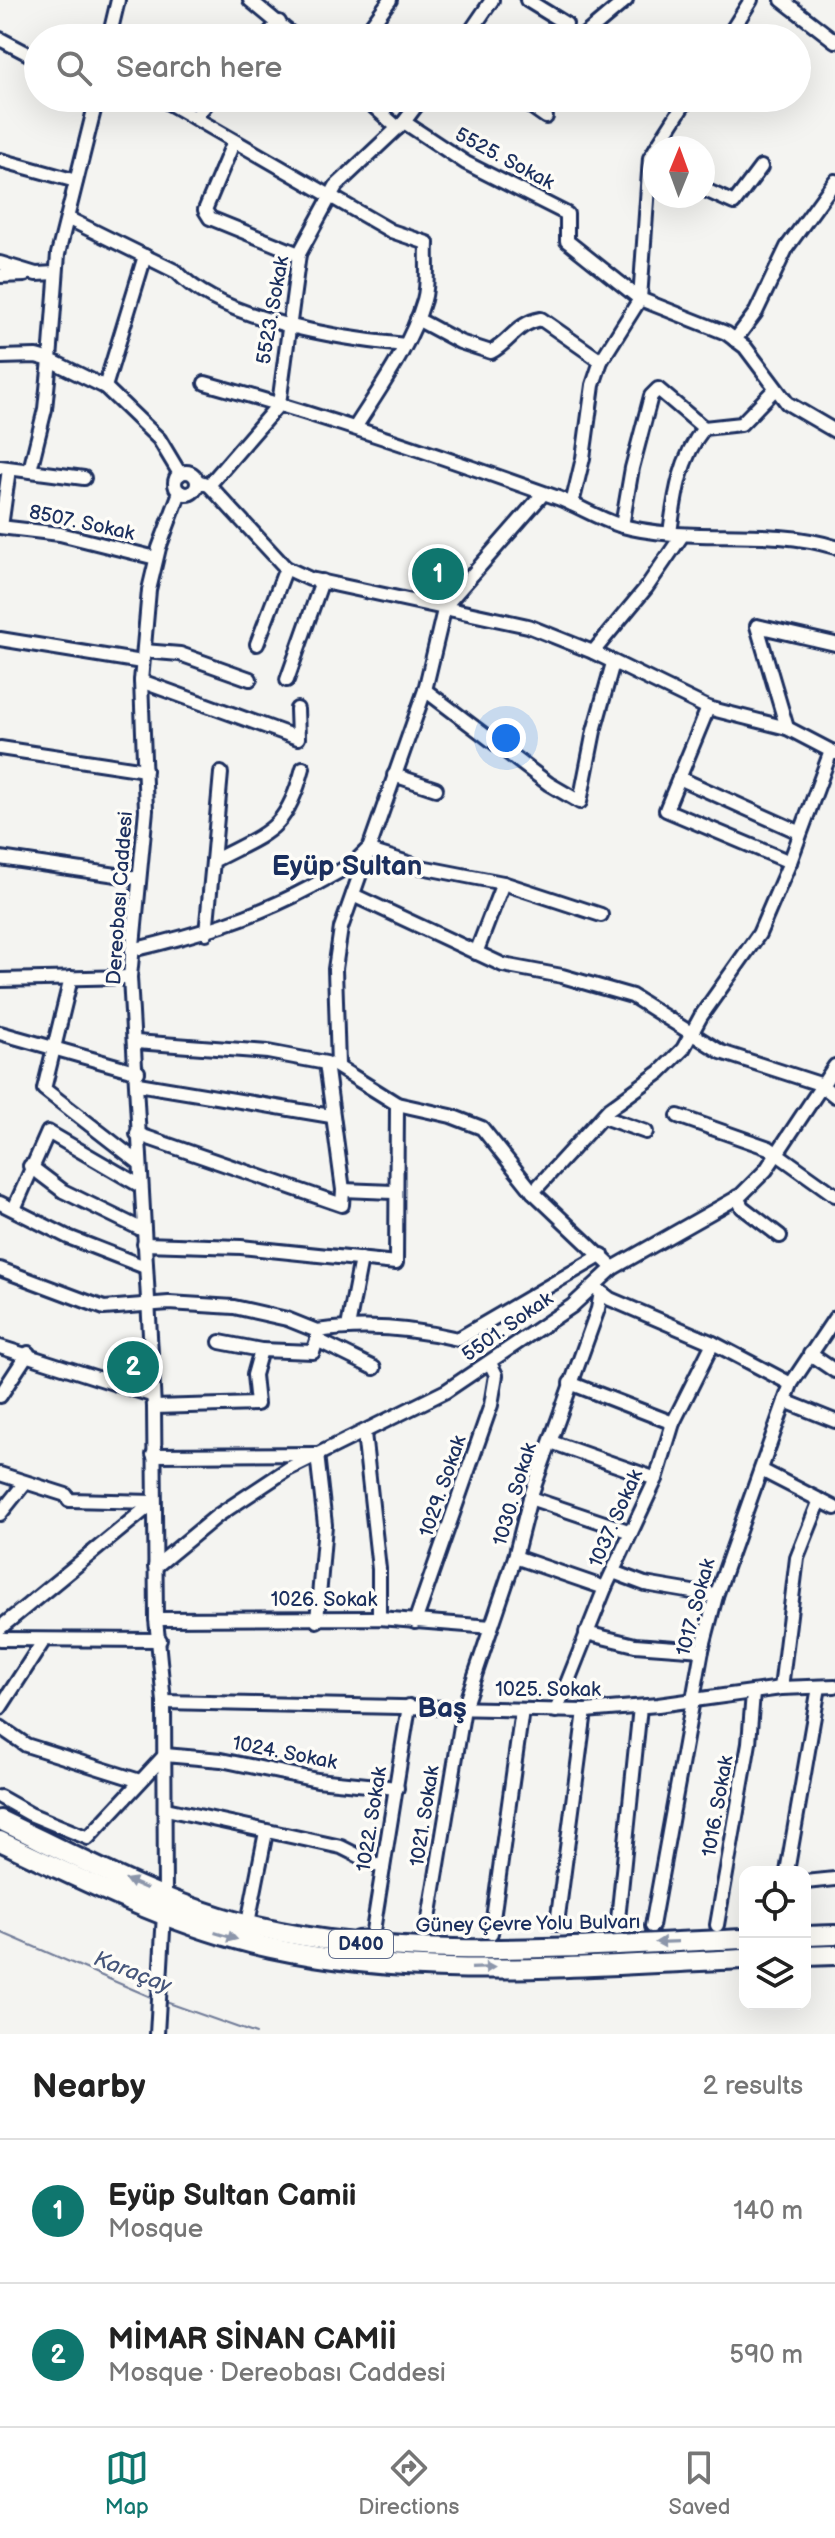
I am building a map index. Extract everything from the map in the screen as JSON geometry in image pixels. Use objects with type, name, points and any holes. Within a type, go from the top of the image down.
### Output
[{"type":"highway","name":"Güney Çevre Yolu Bulvarı","points":[[0,1820],[271,1948],[391,1967],[469,1968],[739,1959]]},
{"type":"highway","name":"Güney Çevre Yolu Bulvarı","points":[[0,1841],[165,1900],[256,1927],[385,1947],[465,1949],[739,1939]]},
{"type":"highway","points":[[811,1936],[835,1935]]},
{"type":"highway","points":[[811,1956],[835,1955]]},
{"type":"street","points":[[112,24],[118,0]]},
{"type":"street","points":[[250,0],[279,22]]},
{"type":"street","points":[[372,24],[390,0]]},
{"type":"street","points":[[476,24],[492,0]]},
{"type":"street","points":[[527,0],[566,24]]},
{"type":"street","points":[[598,24],[626,0]]},
{"type":"street","points":[[736,24],[751,0]]},
{"type":"street","points":[[782,0],[835,41]]},
{"type":"street","points":[[0,39],[24,52]]},
{"type":"street","points":[[30,470],[45,409],[56,273],[93,112]]},
{"type":"street","points":[[184,112],[391,231],[427,243],[425,297],[417,319],[405,345],[356,426]]},
{"type":"street","points":[[195,118],[200,112]]},
{"type":"street","points":[[383,112],[401,125]]},
{"type":"street","name":"5523. Sokak","points":[[279,404],[299,254],[336,186],[411,112]]},
{"type":"street","points":[[539,112],[546,117]]},
{"type":"street","points":[[666,136],[680,112]]},
{"type":"street","name":"5525. Sokak","points":[[401,125],[466,163],[567,214],[567,241],[640,299]]},
{"type":"street","points":[[234,141],[205,210],[210,218],[299,254]]},
{"type":"street","points":[[0,160],[76,181]]},
{"type":"street","points":[[715,194],[734,203],[761,167]]},
{"type":"street","points":[[735,340],[756,312],[787,247],[835,181]]},
{"type":"street","points":[[572,504],[601,361],[640,299],[649,208]]},
{"type":"street","points":[[67,218],[145,256],[210,296],[300,329],[341,339],[405,345]]},
{"type":"street","points":[[105,387],[145,256]]},
{"type":"street","points":[[0,263],[36,274]]},
{"type":"street","points":[[0,276],[56,273]]},
{"type":"street","points":[[640,299],[735,340],[745,347],[774,390],[787,403],[835,431]]},
{"type":"street","points":[[417,319],[460,342],[491,352],[513,331],[529,321],[541,319],[601,361]]},
{"type":"street","points":[[0,357],[36,356],[50,360],[105,387],[159,439],[180,474]]},
{"type":"street","points":[[205,383],[356,426],[572,504],[622,526],[676,535],[812,540],[835,547]]},
{"type":"street","points":[[622,526],[632,468],[651,396],[658,389],[704,428],[741,424],[774,390]]},
{"type":"street","points":[[180,474],[175,483],[180,492],[191,493],[279,404]]},
{"type":"street","points":[[593,652],[646,588],[676,535],[685,460],[704,428]]},
{"type":"street","points":[[0,527],[5,468],[84,478]]},
{"type":"street","points":[[180,474],[191,473],[203,483],[286,568],[322,581],[528,626],[593,652],[708,708],[787,728],[833,752],[759,934],[683,1049],[660,1072],[603,1117],[533,1192]]},
{"type":"street","name":"Dereobası Caddesi","points":[[157,2034],[165,1900],[164,1702],[156,1619],[152,1401],[138,1162],[138,1078],[130,977],[137,878],[146,810],[141,681],[143,657],[156,558],[180,492]]},
{"type":"street","points":[[137,1134],[342,1205],[343,1190],[331,1116],[335,969],[341,928],[425,690],[445,606],[543,494]]},
{"type":"street","name":"8507. Sokak","points":[[0,527],[60,534],[156,558]]},
{"type":"street","points":[[257,644],[286,568]]},
{"type":"street","points":[[287,680],[322,581]]},
{"type":"street","points":[[787,728],[757,626],[835,644]]},
{"type":"street","points":[[0,639],[143,657],[180,654],[250,679]]},
{"type":"street","points":[[425,690],[549,784],[580,802],[594,731],[613,663]]},
{"type":"street","points":[[141,681],[298,738],[297,709]]},
{"type":"street","points":[[708,708],[666,810],[790,862]]},
{"type":"street","points":[[0,748],[145,770]]},
{"type":"street","points":[[213,861],[279,825],[288,814],[303,768]]},
{"type":"street","points":[[206,933],[221,773]]},
{"type":"street","points":[[394,775],[436,789]]},
{"type":"street","points":[[679,778],[799,832]]},
{"type":"street","points":[[367,850],[421,867],[503,883],[601,915]]},
{"type":"street","points":[[132,950],[206,933],[265,911],[353,865],[367,850]]},
{"type":"street","points":[[0,858],[137,878]]},
{"type":"street","points":[[476,953],[503,883]]},
{"type":"street","points":[[353,895],[503,965],[562,976],[632,996],[691,1034],[753,1065],[820,1084],[835,1096]]},
{"type":"street","points":[[0,980],[130,977]]},
{"type":"street","points":[[71,978],[44,1089],[138,1162]]},
{"type":"street","points":[[0,1033],[54,1048],[138,1078],[331,1116]]},
{"type":"street","points":[[136,1042],[268,1052],[332,1064],[397,1104],[451,1116],[482,1128],[533,1192],[613,1268]]},
{"type":"street","name":"5501. Sokak","points":[[155,1567],[217,1516],[317,1454],[433,1399],[597,1289],[613,1268],[737,1197],[756,1182],[835,1066]]},
{"type":"street","points":[[30,1166],[63,1191],[143,1237],[396,1263],[393,1192],[397,1104]]},
{"type":"street","points":[[678,1116],[777,1153],[835,1195]]},
{"type":"street","points":[[603,1117],[646,1132]]},
{"type":"street","points":[[14,1209],[30,1166],[48,1132],[139,1185]]},
{"type":"street","points":[[343,1190],[393,1192]]},
{"type":"street","points":[[737,1197],[742,1207],[780,1236]]},
{"type":"street","points":[[0,1203],[68,1237],[145,1267]]},
{"type":"street","points":[[317,1336],[348,1327],[433,1333],[458,1339],[602,1255]]},
{"type":"street","points":[[348,1327],[361,1259]]},
{"type":"street","points":[[0,1269],[104,1308],[148,1304],[234,1307],[287,1319],[374,1368]]},
{"type":"street","points":[[597,1289],[672,1327],[713,1343],[791,1384]]},
{"type":"street","name":"1030. Sokak","points":[[464,1708],[515,1557],[530,1498],[598,1309],[597,1289]]},
{"type":"street","name":"1017. Sokak","points":[[652,1926],[702,1650],[716,1596],[791,1384],[835,1318]]},
{"type":"street","points":[[220,1342],[261,1350],[313,1352],[317,1336]]},
{"type":"street","name":"1037. Sokak","points":[[556,1711],[605,1588],[656,1479],[673,1423],[713,1343]]},
{"type":"street","points":[[0,1347],[28,1353],[152,1401],[257,1404],[254,1375],[261,1350]]},
{"type":"street","points":[[0,1396],[28,1353]]},
{"type":"street","points":[[810,1354],[835,1371]]},
{"type":"street","name":"1029. Sokak","points":[[415,1622],[491,1405],[496,1375],[490,1363]]},
{"type":"street","points":[[570,1383],[673,1423]]},
{"type":"street","points":[[785,1401],[835,1421]]},
{"type":"street","points":[[364,1433],[377,1547],[379,1618]]},
{"type":"street","points":[[551,1442],[656,1479]]},
{"type":"street","points":[[153,1455],[317,1454],[325,1516],[317,1621]]},
{"type":"street","points":[[761,1470],[835,1508]]},
{"type":"street","points":[[0,1474],[66,1495],[69,1500],[154,1502]]},
{"type":"street","points":[[0,1514],[24,1484]]},
{"type":"street","points":[[530,1498],[631,1532]]},
{"type":"street","points":[[781,1688],[797,1558],[820,1500]]},
{"type":"street","points":[[0,1628],[154,1502]]},
{"type":"street","points":[[515,1557],[605,1588]]},
{"type":"street","points":[[613,1572],[645,1584],[716,1596]]},
{"type":"street","name":"1026. Sokak","points":[[156,1619],[317,1621],[379,1618],[491,1627]]},
{"type":"street","points":[[586,1633],[635,1645],[702,1650]]},
{"type":"street","points":[[0,1639],[160,1640]]},
{"type":"street","points":[[0,1708],[44,1640]]},
{"type":"street","name":"1025. Sokak","points":[[164,1702],[585,1711],[695,1701],[781,1688],[835,1686]]},
{"type":"street","points":[[788,1866],[819,1687]]},
{"type":"street","name":"1016. Sokak","points":[[717,1925],[749,1743],[753,1693]]},
{"type":"street","name":"1022. Sokak","points":[[249,1918],[312,1931],[372,1937],[409,1706]]},
{"type":"street","points":[[617,1929],[640,1707]]},
{"type":"street","name":"1021. Sokak","points":[[427,1931],[464,1708]]},
{"type":"street","points":[[491,1933],[522,1710]]},
{"type":"street","points":[[557,1924],[585,1711]]},
{"type":"street","points":[[0,1727],[26,1745],[140,1781]]},
{"type":"street","points":[[0,1797],[30,1814],[88,1838],[165,1755]]},
{"type":"street","name":"1024. Sokak","points":[[165,1755],[236,1762],[317,1780],[397,1788]]},
{"type":"street","points":[[166,1809],[341,1847],[383,1868]]},
{"type":"street","points":[[165,1900],[249,1918],[266,1832]]},
{"type":"street","points":[[811,1881],[835,1879]]},
{"type":"waterway","name":"Karaçay","points":[[0,1932],[153,1998]]},
{"type":"waterway","name":"Karaçay","points":[[163,2001],[256,2034]]},
{"type":"place","name":"Eyüp Sultan Camii","points":[[438,574]]},
{"type":"place","name":"MİMAR SİNAN CAMİİ","points":[[133,1367]]},
{"type":"district","name":"Eyüp Sultan","points":[[347,865]]},
{"type":"district","name":"Baş","points":[[442,1707]]}]
